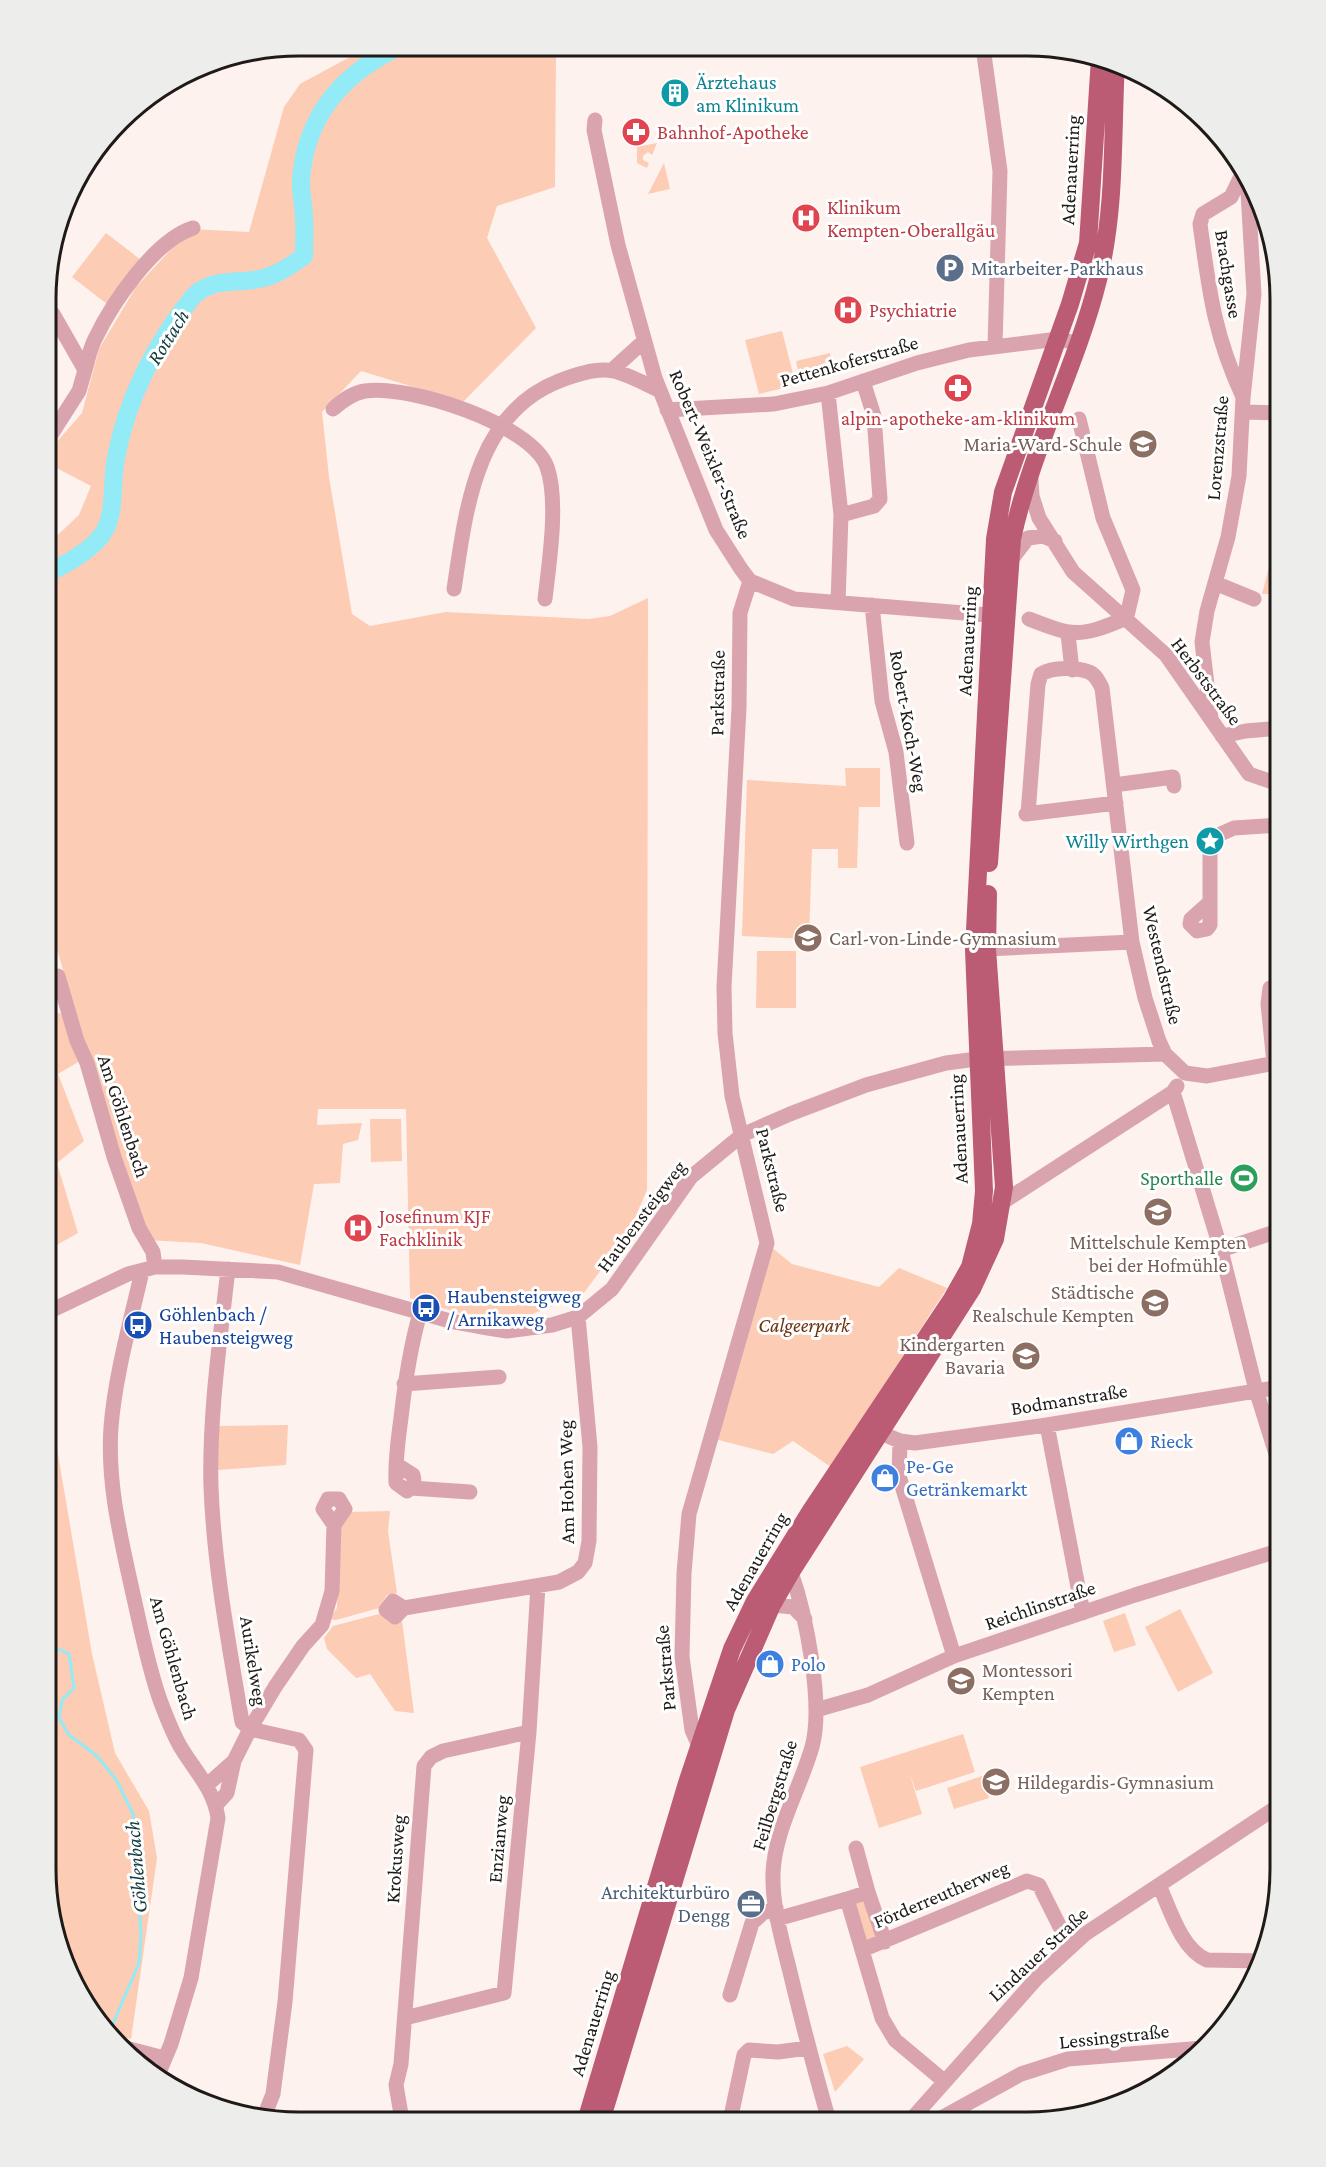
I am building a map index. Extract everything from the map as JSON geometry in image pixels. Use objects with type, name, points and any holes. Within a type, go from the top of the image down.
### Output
[{"type":"main road","name":"Adenauerring","points":[[604,2112],[732,1649],[755,1601],[785,1567],[873,1430],[952,1299],[970,1267],[981,1224],[984,1191],[987,949],[998,615],[995,539],[1003,492],[1058,339],[1089,243],[1100,66]]},
{"type":"main road","name":"Adenauerring","points":[[589,2112],[705,1749],[772,1605],[785,1567],[802,1557],[873,1430],[972,1289],[995,1239],[1003,1202],[1003,1162],[986,1059],[974,939],[998,615],[1011,560],[1021,498],[1098,282],[1106,246],[1116,72]]},
{"type":"street","points":[[984,56],[1000,171],[995,346]]},
{"type":"street","name":"Robert-Weixler-Straße","points":[[595,120],[594,130],[618,245],[643,342],[659,390],[716,530],[731,557],[750,581],[794,599],[998,615]]},
{"type":"street","name":"Brachgasse","points":[[1239,180],[1231,197],[1203,214],[1200,224],[1210,302],[1219,341],[1243,405]]},
{"type":"street","name":"Lorenzstraße","points":[[1211,719],[1202,642],[1228,537],[1239,476],[1243,405],[1254,294],[1248,198]]},
{"type":"street","points":[[56,427],[79,391],[94,339],[140,272],[166,243],[179,233],[193,228]]},
{"type":"street","points":[[56,319],[85,370]]},
{"type":"street","name":"Pettenkoferstraße","points":[[667,410],[749,408],[828,393],[917,363],[995,346],[1058,339],[1077,343]]},
{"type":"street","points":[[612,370],[643,342]]},
{"type":"street","points":[[454,589],[469,496],[483,455],[499,425],[519,405],[542,388],[574,375],[612,370],[659,390]]},
{"type":"street","points":[[841,515],[874,506],[880,499],[874,416],[863,381]]},
{"type":"street","points":[[333,409],[345,398],[363,391],[399,391],[430,399],[499,425],[522,436],[537,448],[548,468],[552,527],[545,599]]},
{"type":"street","points":[[828,393],[841,515],[838,603]]},
{"type":"street","points":[[1243,405],[1270,411]]},
{"type":"street","points":[[1029,619],[1068,634],[1097,631],[1125,620],[1134,590],[1103,518],[1079,419]]},
{"type":"street","name":"Herbststraße","points":[[1030,473],[1032,496],[1039,518],[1074,572],[1166,655],[1249,774],[1270,781]]},
{"type":"street","points":[[1011,560],[1028,538],[1044,536],[1055,541]]},
{"type":"street","name":"Parkstraße","points":[[705,1749],[692,1730],[682,1657],[684,1573],[689,1514],[767,1243],[732,1096],[725,1033],[724,987],[739,708],[740,613],[750,581]]},
{"type":"street","points":[[1215,583],[1254,599]]},
{"type":"street","name":"Robert-Koch-Weg","points":[[872,605],[882,701],[896,752],[907,843]]},
{"type":"street","points":[[1068,634],[1072,670],[1049,669],[1041,674],[1038,684],[1027,814],[1116,803]]},
{"type":"street","name":"Westendstraße","points":[[1072,670],[1089,672],[1096,677],[1102,688],[1132,942],[1145,998],[1165,1054],[1185,1074]]},
{"type":"street","points":[[1222,736],[1270,729]]},
{"type":"street","points":[[1114,785],[1173,777],[1174,786]]},
{"type":"street","points":[[1210,902],[1210,854],[1216,836],[1234,828],[1270,826]]},
{"type":"street","points":[[987,949],[1132,942]]},
{"type":"street","name":"Am Göhlenbach","points":[[58,976],[114,1157],[139,1228],[153,1252],[149,1269],[135,1298],[111,1426],[111,1472],[115,1511],[145,1646],[160,1699],[179,1744],[207,1785],[216,1805],[216,1831],[205,1881],[190,1978],[160,2069]]},
{"type":"street","points":[[1270,988],[1268,1004],[1270,1017]]},
{"type":"street","name":"Haubensteigweg","points":[[56,1308],[111,1280],[149,1269],[228,1269],[278,1272],[420,1313],[507,1331],[552,1325],[578,1317],[612,1289],[691,1177],[742,1135],[804,1107],[866,1085],[946,1063],[986,1059],[1165,1054]]},
{"type":"street","points":[[1003,1202],[1173,1092],[1185,1074],[1207,1076],[1270,1063]]},
{"type":"street","points":[[1173,1092],[1221,1250],[1256,1390],[1270,1435]]},
{"type":"street","points":[[1221,1250],[1270,1234]]},
{"type":"street","name":"Aurikelweg","points":[[228,1269],[219,1353],[211,1487],[228,1641],[242,1722],[250,1729],[299,1740],[306,1750],[285,2002],[273,2094],[267,2109]]},
{"type":"street","points":[[111,1280],[135,1298]]},
{"type":"street","points":[[420,1313],[408,1356],[404,1384],[396,1483],[402,1490],[411,1488],[470,1492]]},
{"type":"street","name":"Am Hohen Weg","points":[[404,1608],[538,1586],[569,1578],[578,1572],[588,1555],[590,1447],[578,1317]]},
{"type":"street","points":[[404,1384],[499,1377]]},
{"type":"street","name":"Bodmanstraße","points":[[873,1430],[900,1441],[915,1443],[1047,1425],[1270,1388]]},
{"type":"street","points":[[1047,1425],[1083,1613]]},
{"type":"street","points":[[900,1441],[899,1476],[954,1656]]},
{"type":"street","points":[[216,1805],[227,1793],[234,1761],[280,1678],[303,1646],[322,1625],[332,1591],[334,1525]]},
{"type":"street","name":"Reichlinstraße","points":[[816,1710],[868,1695],[954,1656],[1270,1554]]},
{"type":"street","name":"Feilbergstraße","points":[[799,1594],[802,1557]]},
{"type":"street","name":"Feilbergstraße","points":[[785,1567],[799,1594],[805,1618],[816,1710],[813,1745],[780,1835],[773,1872],[776,1914],[808,2048],[826,2112]]},
{"type":"street","name":"Enzianweg","points":[[405,2018],[504,1993],[529,1732],[538,1586]]},
{"type":"street","points":[[772,1605],[793,1607],[805,1618]]},
{"type":"street","name":"Krokusweg","points":[[401,2112],[396,2085],[405,2018],[424,1766],[430,1757],[443,1751],[529,1732]]},
{"type":"street","points":[[207,1785],[234,1761]]},
{"type":"street","name":"Lindauer Straße","points":[[918,2112],[1036,1978],[1070,1947],[1106,1918],[1159,1886],[1270,1812]]},
{"type":"street","points":[[856,1848],[885,1942]]},
{"type":"street","name":"Förderreutherweg","points":[[862,1950],[1027,1881],[1039,1886],[1070,1947]]},
{"type":"street","points":[[1159,1886],[1184,1938],[1199,1957],[1207,1960],[1252,1961]]},
{"type":"street","points":[[730,1995],[752,1923],[763,1913],[776,1914],[847,1899],[868,1892]]},
{"type":"street","points":[[847,1899],[876,2004],[888,2029],[896,2040],[944,2081]]},
{"type":"street","points":[[732,2112],[744,2055],[749,2050],[778,2052],[808,2048]]},
{"type":"street","name":"Lessingstraße","points":[[952,2112],[1021,2074],[1068,2059],[1190,2049]]},
{"type":"street","points":[[138,2051],[164,2058]]},
{"type":"green space","points":[[352,56],[556,56],[555,187],[497,206],[487,238],[536,328],[463,402],[361,371],[322,412],[329,477],[352,614],[370,626],[446,612],[588,619],[610,616],[648,598],[647,1190],[628,1234],[583,1294],[517,1320],[459,1313],[410,1298],[406,1109],[318,1109],[317,1125],[362,1123],[358,1140],[343,1144],[340,1183],[314,1184],[300,1265],[201,1243],[146,1240],[112,1136],[56,946],[56,537],[79,515],[91,486],[56,468],[56,443],[82,413],[99,349],[136,287],[190,229],[249,232],[284,107],[300,84]]},
{"type":"green space","points":[[657,143],[652,155],[648,152],[643,156],[643,160],[649,163],[647,168],[637,163],[637,147]]},
{"type":"green space","points":[[664,163],[670,189],[648,194]]},
{"type":"green space","points":[[106,233],[141,260],[107,304],[72,277]]},
{"type":"green space","points":[[782,331],[796,385],[759,394],[745,340]]},
{"type":"green space","points":[[830,353],[835,373],[800,381],[796,361]]},
{"type":"green space","points":[[1270,563],[1270,594],[1262,594]]},
{"type":"green space","points":[[845,768],[880,768],[880,807],[859,807],[857,868],[838,868],[838,849],[812,849],[809,939],[742,936],[747,780],[846,786]]},
{"type":"green space","points":[[757,951],[796,951],[796,1008],[756,1008]]},
{"type":"green space","points":[[56,1012],[63,1014],[80,1061],[58,1074],[84,1141],[57,1163],[78,1233],[56,1245]]},
{"type":"green space","points":[[370,1119],[401,1119],[402,1161],[371,1162]]},
{"type":"green space","name":"Calgeerpark","points":[[771,1247],[792,1264],[879,1287],[899,1268],[947,1288],[831,1467],[793,1441],[773,1454],[715,1439]]},
{"type":"green space","points":[[288,1425],[286,1465],[217,1470],[217,1426]]},
{"type":"green space","points":[[56,1443],[92,1654],[115,1753],[149,1811],[157,1858],[131,2039],[124,2037],[96,2004],[68,1947],[60,1916],[56,1884]]},
{"type":"green space","points":[[390,1511],[388,1531],[397,1593],[387,1595],[379,1608],[336,1620],[329,1619],[337,1608],[340,1525],[350,1512]]},
{"type":"green space","points":[[1180,1609],[1213,1673],[1178,1692],[1145,1627]]},
{"type":"green space","points":[[1125,1613],[1136,1645],[1114,1652],[1103,1621]]},
{"type":"green space","points":[[379,1614],[390,1623],[402,1621],[414,1713],[395,1711],[370,1674],[356,1678],[327,1649],[324,1638],[333,1626]]},
{"type":"green space","points":[[963,1734],[975,1772],[916,1791],[909,1772],[922,1814],[879,1828],[860,1767]]},
{"type":"green space","points":[[982,1776],[989,1798],[954,1809],[947,1788]]},
{"type":"green space","points":[[867,1900],[878,1937],[864,1941],[853,1903]]},
{"type":"green space","points":[[847,2046],[864,2059],[835,2092],[823,2054]]},
{"type":"waterway","name":"Rottach","points":[[56,568],[71,561],[95,543],[105,530],[111,513],[115,467],[127,415],[154,354],[191,299],[198,292],[214,284],[271,276],[304,256],[301,178],[311,133],[332,97],[363,68],[382,56]]},
{"type":"waterway","name":"Göhlenbach","points":[[56,1648],[69,1654],[74,1688],[62,1700],[59,1718],[69,1735],[97,1756],[117,1781],[133,1814],[141,1935],[139,1963],[113,2025]]},
{"type":"place","name":"Ärztehaus am Klinikum","points":[[675,93]]},
{"type":"place","name":"Bahnhof-Apotheke","points":[[636,132]]},
{"type":"place","name":"Klinikum Kempten-Oberallgäu","points":[[806,218]]},
{"type":"place","name":"Mitarbeiter-Parkhaus","points":[[950,268]]},
{"type":"place","name":"Psychiatrie","points":[[848,310]]},
{"type":"place","name":"alpin-apotheke-am-klinikum","points":[[958,388]]},
{"type":"place","name":"Maria-Ward-Schule","points":[[1143,444]]},
{"type":"place","name":"Willy Wirthgen","points":[[1210,841]]},
{"type":"place","name":"Carl-von-Linde-Gymnasium","points":[[808,938]]},
{"type":"place","name":"Sporthalle","points":[[1244,1178]]},
{"type":"place","name":"Mittelschule Kempten bei der Hofmühle","points":[[1158,1212]]},
{"type":"place","name":"Josefinum KJF Fachklinik","points":[[358,1228]]},
{"type":"place","name":"Städtische Realschule Kempten","points":[[1155,1303]]},
{"type":"place","name":"Haubensteigweg / Arnikaweg","points":[[426,1308]]},
{"type":"place","name":"Göhlenbach / Haubensteigweg","points":[[138,1325]]},
{"type":"place","name":"Kindergarten Bavaria","points":[[1026,1356]]},
{"type":"place","name":"Rieck","points":[[1129,1441]]},
{"type":"place","name":"Pe-Ge Getränkemarkt","points":[[885,1478]]},
{"type":"place","name":"Polo","points":[[770,1664]]},
{"type":"place","name":"Montessori Kempten","points":[[961,1681]]},
{"type":"place","name":"Hildegardis-Gymnasium","points":[[996,1782]]},
{"type":"place","name":"Architekturbüro Dengg","points":[[751,1904]]}]
